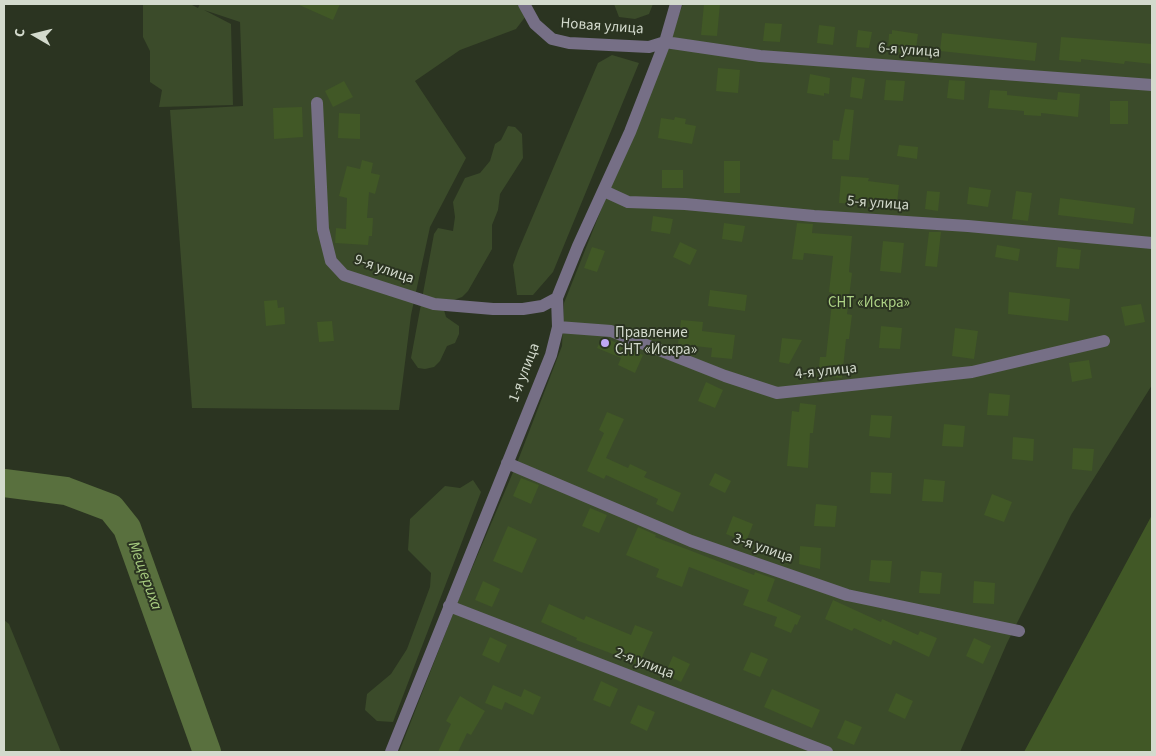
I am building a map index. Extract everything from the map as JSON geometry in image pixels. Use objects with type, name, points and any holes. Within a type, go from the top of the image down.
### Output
[{"type":"street","name":"Новая улица","points":[[524,4],[535,24],[552,39],[569,43],[649,47],[665,42]]},
{"type":"street","name":"1-я улица","points":[[392,752],[448,606],[551,355],[558,327],[557,298],[578,246],[604,191],[665,42],[676,4]]},
{"type":"street","name":"6-я улица","points":[[665,42],[760,56],[1152,85]]},
{"type":"street","name":"9-я улица","points":[[317,103],[323,229],[331,261],[344,275],[434,304],[492,310],[523,309],[542,306],[557,298]]},
{"type":"street","name":"5-я улица","points":[[604,191],[628,202],[685,204],[814,216],[968,226],[1152,243]]},
{"type":"street","name":"4-я улица","points":[[558,327],[611,331],[725,376],[777,393],[972,372],[1104,341]]},
{"type":"street","name":"3-я улица","points":[[507,463],[691,541],[847,595],[1019,631]]},
{"type":"street","name":"2-я улица","points":[[448,606],[827,752]]},
{"type":"green space","points":[[143,4],[190,4],[198,8],[200,4],[530,4],[532,8],[516,29],[460,50],[415,81],[466,158],[430,227],[411,315],[399,410],[192,408],[170,110],[243,106],[240,22],[204,10],[231,24],[233,105],[159,107],[162,90],[150,82],[150,51],[143,37]]},
{"type":"green space","points":[[614,4],[653,4],[649,14],[635,19],[619,17]]},
{"type":"green space","name":"СНТ «Искра»","points":[[683,4],[1152,4],[1152,385],[1071,515],[1007,643],[960,752],[399,752],[458,601],[517,463],[562,346],[564,303]]},
{"type":"green space","points":[[612,55],[639,63],[553,272],[533,295],[517,295],[513,265],[518,251],[598,63]]},
{"type":"green space","points":[[508,126],[515,127],[522,134],[523,158],[500,194],[498,210],[492,225],[492,249],[468,291],[462,297],[446,303],[444,310],[446,317],[459,326],[459,334],[455,343],[447,346],[440,361],[434,367],[418,368],[411,358],[434,234],[438,228],[453,231],[455,217],[453,202],[465,178],[480,173],[490,161],[495,144],[501,140]]},
{"type":"green space","points":[[473,480],[481,492],[393,722],[377,721],[365,710],[367,694],[391,674],[407,649],[430,587],[431,573],[408,550],[410,519],[445,486],[460,488]]},
{"type":"green space","points":[[4,620],[9,624],[61,752],[4,752]]},
{"type":"building","points":[[297,4],[340,4],[333,20]]},
{"type":"building","points":[[704,4],[720,4],[717,36],[701,35]]},
{"type":"building","points":[[765,23],[782,24],[780,42],[763,41]]},
{"type":"building","points":[[819,25],[835,27],[833,45],[817,43]]},
{"type":"building","points":[[858,30],[872,32],[869,48],[856,47]]},
{"type":"building","points":[[892,30],[918,34],[915,55],[888,50],[889,34],[892,34]]},
{"type":"building","points":[[942,33],[1037,43],[1035,61],[940,51]]},
{"type":"building","points":[[1061,37],[1152,44],[1152,64],[1125,61],[1124,64],[1081,59],[1081,62],[1059,60]]},
{"type":"building","points":[[718,68],[740,70],[738,93],[716,91]]},
{"type":"building","points":[[810,74],[830,78],[829,94],[824,93],[824,96],[807,93]]},
{"type":"building","points":[[852,77],[865,79],[862,99],[850,97]]},
{"type":"building","points":[[886,80],[905,81],[903,101],[884,100]]},
{"type":"building","points":[[949,80],[965,81],[964,100],[947,98]]},
{"type":"building","points":[[344,81],[353,97],[333,107],[325,91]]},
{"type":"building","points":[[990,90],[1007,91],[1007,95],[1057,100],[1058,92],[1080,94],[1078,117],[1041,113],[1041,116],[1024,115],[1024,111],[988,108]]},
{"type":"building","points":[[1110,101],[1128,101],[1128,124],[1110,124]]},
{"type":"building","points":[[302,107],[303,137],[274,139],[273,108]]},
{"type":"building","points":[[845,109],[854,110],[849,160],[832,159],[833,140],[839,141]]},
{"type":"building","points":[[339,113],[360,114],[360,139],[338,138]]},
{"type":"building","points":[[675,117],[686,119],[685,124],[696,126],[692,144],[658,138],[661,118],[674,120]]},
{"type":"building","points":[[899,145],[918,147],[917,159],[897,156]]},
{"type":"building","points":[[362,160],[373,163],[371,173],[380,175],[375,194],[369,192],[367,218],[373,218],[372,236],[369,236],[368,245],[335,243],[336,228],[346,229],[347,198],[339,196],[347,166],[360,169]]},
{"type":"building","points":[[724,161],[740,161],[740,193],[724,193]]},
{"type":"building","points":[[662,170],[683,170],[683,188],[662,188]]},
{"type":"building","points":[[841,176],[869,178],[868,181],[899,185],[897,203],[867,199],[867,205],[839,203]]},
{"type":"building","points":[[969,187],[991,190],[988,207],[967,204]]},
{"type":"building","points":[[927,191],[940,192],[938,211],[925,209]]},
{"type":"building","points":[[1016,191],[1032,193],[1028,221],[1012,219]]},
{"type":"building","points":[[1060,198],[1135,208],[1133,224],[1058,215]]},
{"type":"building","points":[[653,216],[673,219],[670,234],[651,231]]},
{"type":"building","points":[[724,223],[745,226],[742,242],[722,239]]},
{"type":"building","points":[[797,223],[813,224],[812,233],[852,236],[849,272],[852,273],[847,314],[852,315],[849,339],[846,339],[842,378],[818,376],[820,357],[826,357],[833,293],[829,292],[833,256],[804,253],[803,260],[792,259]]},
{"type":"building","points":[[929,232],[941,232],[937,267],[925,266]]},
{"type":"building","points":[[883,241],[904,243],[901,273],[880,271]]},
{"type":"building","points":[[680,242],[697,250],[690,265],[673,257]]},
{"type":"building","points":[[997,245],[1020,249],[1018,261],[995,257]]},
{"type":"building","points":[[592,247],[605,251],[597,272],[584,268]]},
{"type":"building","points":[[1058,247],[1081,250],[1079,269],[1056,267]]},
{"type":"building","points":[[710,290],[747,295],[745,311],[708,306]]},
{"type":"building","points":[[1009,292],[1070,299],[1068,321],[1008,314]]},
{"type":"building","points":[[277,300],[278,308],[284,307],[285,324],[266,326],[264,301]]},
{"type":"building","points":[[1141,304],[1145,322],[1125,326],[1121,307]]},
{"type":"building","points":[[681,320],[703,322],[702,331],[735,335],[732,359],[711,357],[712,348],[678,344]]},
{"type":"building","points":[[332,321],[334,341],[319,342],[317,322]]},
{"type":"building","points":[[881,326],[902,328],[900,349],[879,348]]},
{"type":"building","points":[[955,328],[978,331],[974,359],[952,356]]},
{"type":"building","points":[[602,338],[643,355],[635,373],[618,365],[621,358],[597,348]]},
{"type":"building","points":[[782,338],[802,340],[789,364],[779,362]]},
{"type":"building","points":[[1089,360],[1092,378],[1072,382],[1069,363]]},
{"type":"building","points":[[706,382],[723,390],[715,408],[698,401]]},
{"type":"building","points":[[989,393],[1010,395],[1008,416],[987,415]]},
{"type":"building","points":[[800,403],[816,405],[813,433],[810,433],[808,468],[787,466],[792,411],[799,412]]},
{"type":"building","points":[[607,412],[624,419],[606,458],[628,468],[630,464],[647,472],[644,477],[681,493],[673,512],[656,504],[658,499],[606,475],[604,479],[587,471],[604,433],[599,430]]},
{"type":"building","points":[[871,415],[892,416],[890,438],[869,436]]},
{"type":"building","points":[[944,424],[965,426],[963,447],[942,446]]},
{"type":"building","points":[[1013,437],[1034,439],[1033,461],[1012,459]]},
{"type":"building","points":[[1073,448],[1094,449],[1092,471],[1072,469]]},
{"type":"building","points":[[871,472],[892,473],[891,494],[870,493]]},
{"type":"building","points":[[715,473],[731,481],[725,493],[709,485]]},
{"type":"building","points":[[521,478],[539,485],[531,504],[513,496]]},
{"type":"building","points":[[924,479],[945,481],[943,502],[922,501]]},
{"type":"building","points":[[992,494],[1012,502],[1004,522],[984,515]]},
{"type":"building","points":[[816,504],[837,506],[835,527],[814,526]]},
{"type":"building","points":[[590,508],[607,515],[599,533],[582,526]]},
{"type":"building","points":[[1152,515],[1152,752],[1024,752]]},
{"type":"building","points":[[733,516],[753,524],[746,542],[726,534]]},
{"type":"building","points":[[508,526],[537,539],[522,573],[493,561]]},
{"type":"building","points":[[638,527],[656,535],[655,537],[754,575],[755,572],[775,579],[767,601],[801,616],[797,625],[795,624],[791,633],[774,626],[777,617],[743,605],[749,590],[689,567],[682,587],[656,577],[659,569],[626,555]]},
{"type":"building","points":[[800,546],[821,548],[820,569],[799,564]]},
{"type":"building","points":[[871,560],[892,561],[890,583],[869,581]]},
{"type":"building","points":[[921,571],[942,573],[940,594],[919,593]]},
{"type":"building","points":[[483,581],[500,589],[492,607],[475,600]]},
{"type":"building","points":[[974,581],[995,583],[994,604],[973,603]]},
{"type":"building","points":[[833,600],[881,622],[882,619],[918,635],[920,631],[937,638],[929,657],[893,640],[891,645],[854,628],[852,631],[825,619]]},
{"type":"building","points":[[549,604],[584,620],[586,616],[631,635],[635,625],[653,632],[639,664],[576,640],[577,638],[541,622]]},
{"type":"building","points":[[490,637],[507,645],[499,663],[482,655]]},
{"type":"building","points":[[974,638],[991,646],[983,664],[966,656]]},
{"type":"building","points":[[751,652],[768,659],[760,677],[743,670]]},
{"type":"building","points":[[673,656],[690,664],[681,682],[665,674]]},
{"type":"building","points":[[601,681],[618,689],[610,707],[593,700]]},
{"type":"building","points":[[493,685],[521,697],[524,689],[541,697],[533,715],[505,702],[502,710],[485,703]]},
{"type":"building","points":[[772,689],[820,710],[812,728],[764,707]]},
{"type":"building","points":[[896,693],[913,701],[905,719],[888,711]]},
{"type":"building","points":[[460,696],[485,711],[471,735],[467,733],[458,752],[438,752],[451,724],[446,721]]},
{"type":"building","points":[[638,705],[655,712],[647,731],[630,723]]},
{"type":"building","points":[[845,720],[862,727],[854,745],[837,738]]},
{"type":"waterway","name":"Мещериха","points":[[4,483],[66,491],[111,508],[127,528],[207,752]]},
{"type":"place","name":"Правление СНТ «Искра»","points":[[605,343]]}]
